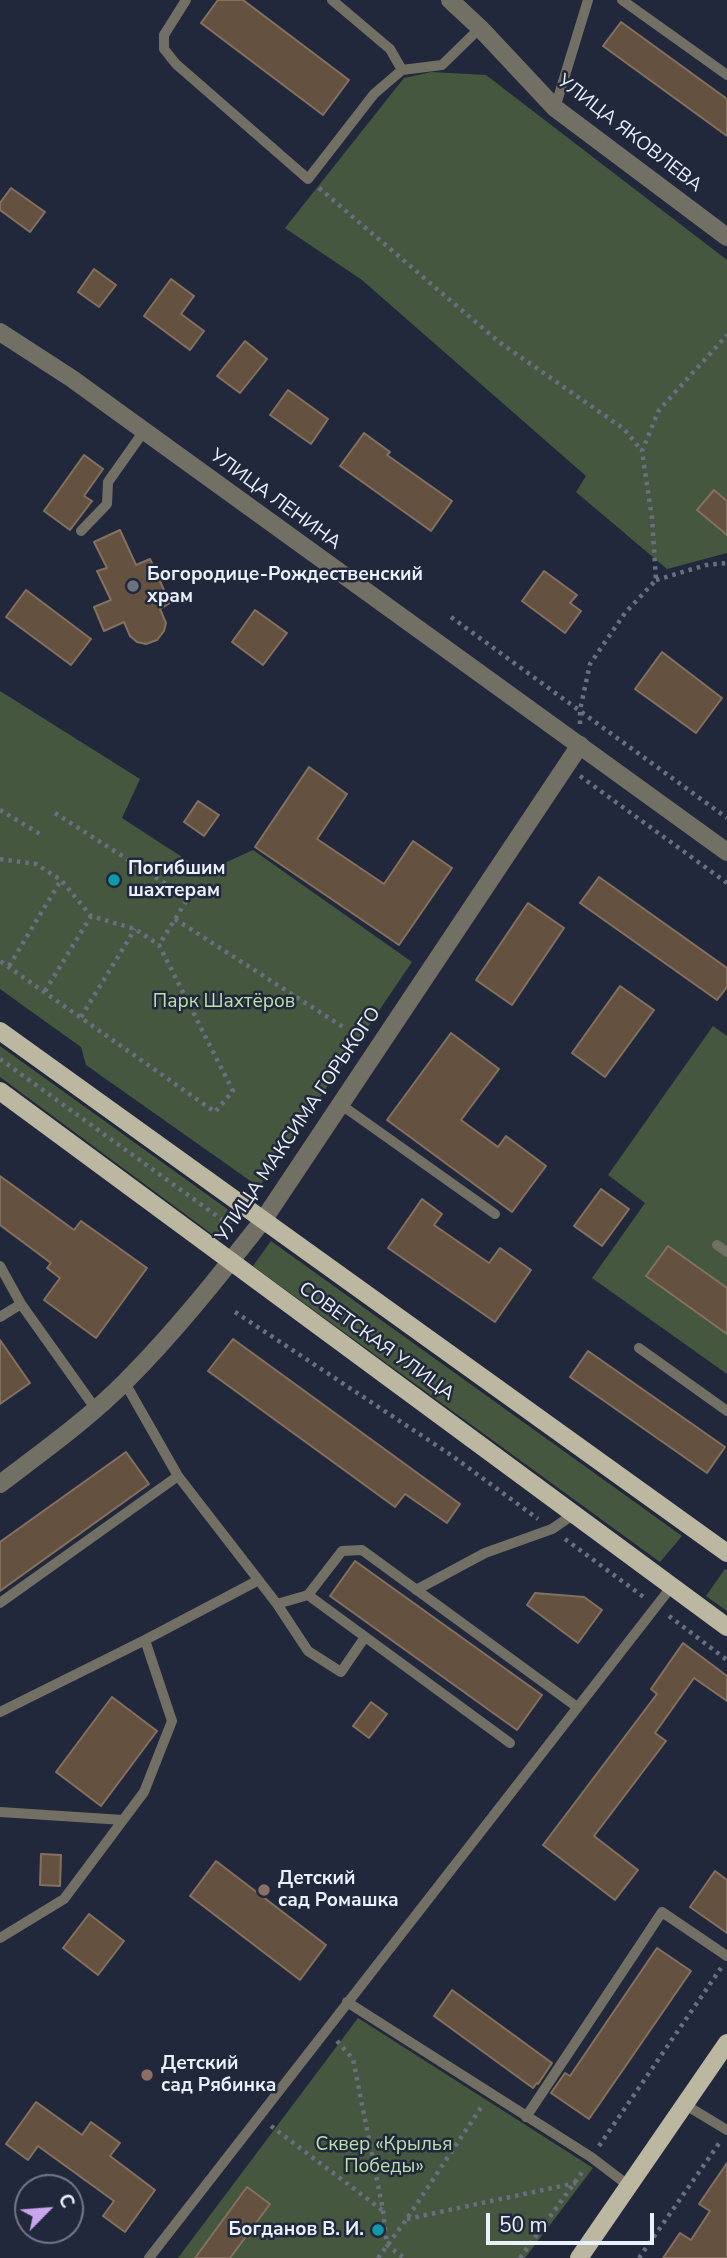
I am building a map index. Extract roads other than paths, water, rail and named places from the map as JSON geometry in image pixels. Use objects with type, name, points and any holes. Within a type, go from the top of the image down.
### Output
[{"type":"main road","name":"СОВЕТСКАЯ УЛИЦА","points":[[0,1031],[727,1553]]},
{"type":"main road","name":"СОВЕТСКАЯ УЛИЦА","points":[[0,1091],[727,1627]]},
{"type":"main road","points":[[579,2258],[727,2043]]},
{"type":"street","name":"УЛИЦА ЯКОВЛЕВА","points":[[450,0],[555,108],[727,237]]},
{"type":"street","name":"УЛИЦА ЛЕНИНА","points":[[0,332],[71,378],[727,852]]},
{"type":"street","name":"УЛИЦА МАКСИМА ГОРЬКОГО","points":[[0,1484],[124,1383],[231,1262],[264,1219],[580,745]]},
{"type":"lane","points":[[186,0],[164,35],[164,49],[176,64],[308,179],[374,94],[402,70],[442,65],[480,28]]},
{"type":"lane","points":[[332,0],[390,49],[402,70]]},
{"type":"lane","points":[[555,108],[588,0]]},
{"type":"lane","points":[[622,0],[727,75]]},
{"type":"lane","points":[[81,531],[107,505],[108,482],[144,431]]},
{"type":"lane","points":[[340,1104],[495,1214]]},
{"type":"lane","points":[[717,1245],[727,1252]]},
{"type":"lane","points":[[0,1266],[21,1304],[96,1408]]},
{"type":"lane","points":[[0,1317],[21,1304]]},
{"type":"lane","points":[[639,1348],[727,1410]]},
{"type":"lane","points":[[124,1383],[178,1476],[277,1604],[308,1651],[341,1672],[365,1637]]},
{"type":"lane","points":[[0,1603],[178,1476]]},
{"type":"lane","points":[[416,1590],[485,1553],[552,1529],[574,1514]]},
{"type":"lane","points":[[277,1604],[308,1595],[342,1551],[362,1550],[577,1707]]},
{"type":"lane","points":[[0,1713],[257,1581]]},
{"type":"lane","points":[[149,2258],[672,1586]]},
{"type":"lane","points":[[308,1595],[510,1743]]},
{"type":"lane","points":[[0,1938],[64,1899],[144,1792],[172,1721],[145,1640]]},
{"type":"lane","points":[[0,1812],[123,1820]]},
{"type":"lane","points":[[526,2117],[662,1912],[727,1957]]},
{"type":"lane","points":[[347,2002],[591,2157],[629,2186]]},
{"type":"lane","points":[[684,2104],[727,2132]]},
{"type":"place","name":"Богородице-Рождественский храм","points":[[133,586]]},
{"type":"place","name":"Погибшим шахтерам","points":[[114,880]]},
{"type":"place","name":"Детский сад Ромашка","points":[[264,1890]]},
{"type":"place","name":"Детский сад Рябинка","points":[[147,2075]]},
{"type":"place","name":"Богданов В. И.","points":[[378,2230]]},
{"type":"park label","name":"Парк Шахтёров","points":[[224,1002]]},
{"type":"park label","name":"Сквер «Крылья Победы»","points":[[384,2156]]}]
